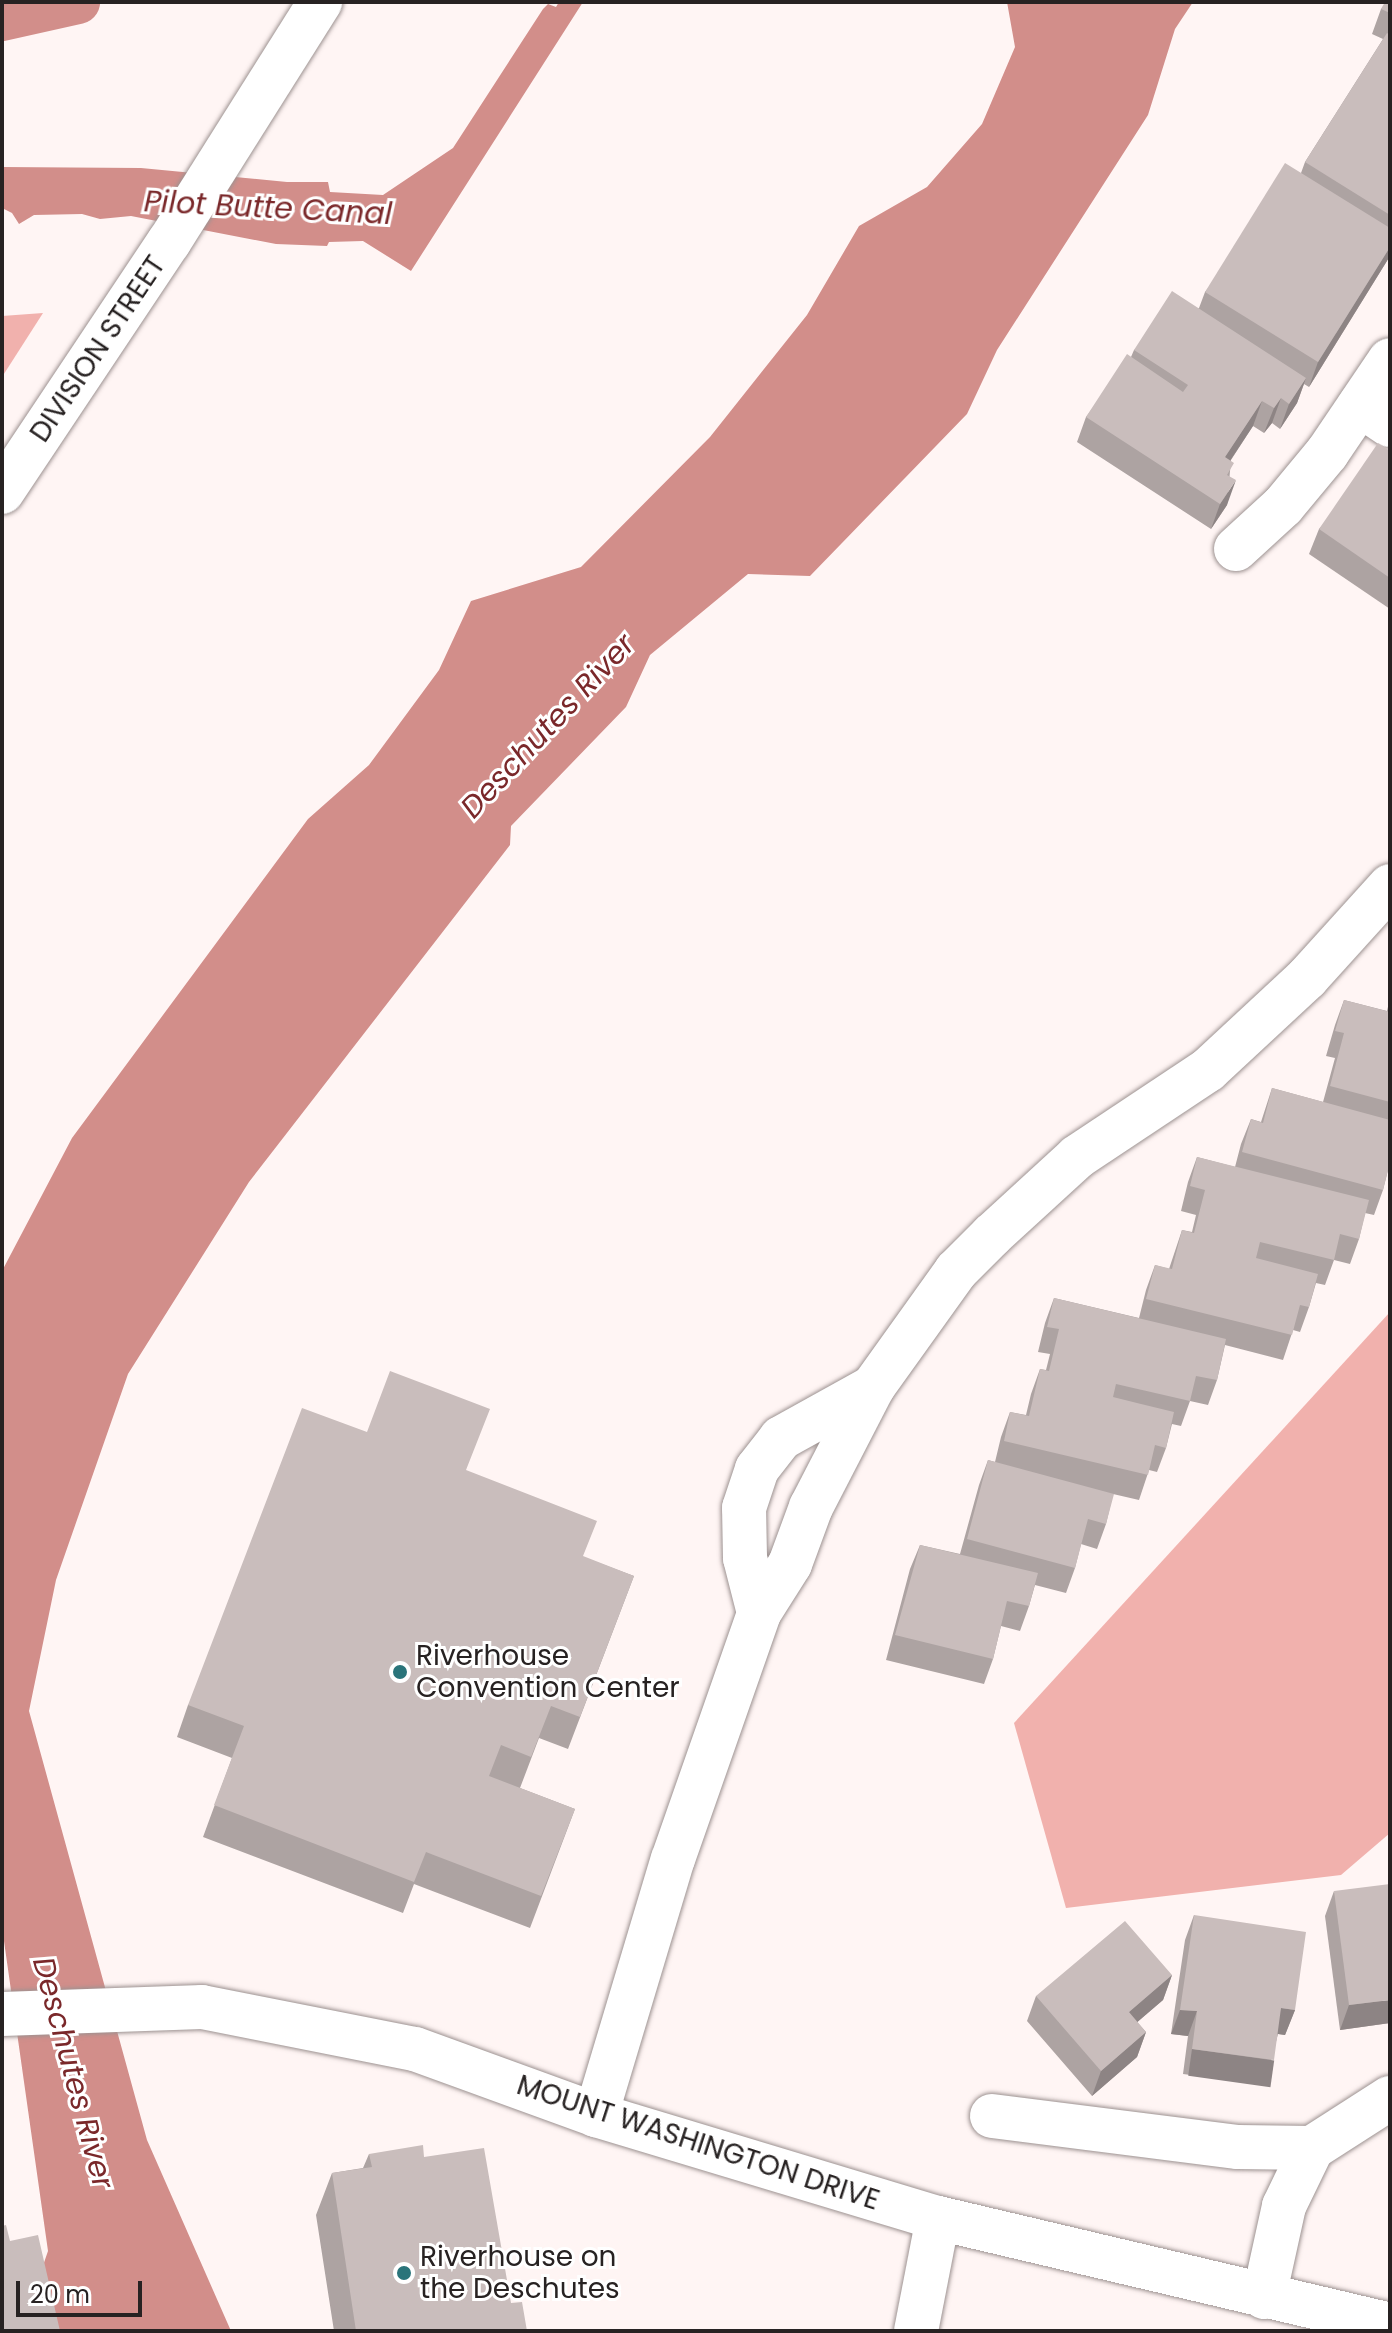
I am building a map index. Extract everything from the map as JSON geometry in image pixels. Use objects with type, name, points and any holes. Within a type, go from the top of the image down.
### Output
[{"type":"street","name":"DIVISION STREET","points":[[2,492],[169,242],[320,2]]},
{"type":"street","points":[[1236,549],[1283,506],[1327,453],[1375,415],[1390,360]]},
{"type":"street","points":[[596,2115],[673,1859],[759,1613],[790,1564],[811,1507],[873,1387],[956,1271],[992,1235],[1077,1157],[1208,1070],[1307,978],[1390,886]]},
{"type":"street","points":[[759,1613],[745,1558],[744,1508],[757,1469],[781,1438],[873,1387]]},
{"type":"street","name":"MOUNT WASHINGTON DRIVE","points":[[2,2014],[202,2007],[415,2049],[596,2115],[938,2218],[1390,2325]]},
{"type":"street","points":[[1264,2297],[1284,2206],[1312,2148],[1390,2098]]},
{"type":"street","points":[[992,2116],[1238,2147],[1312,2148]]},
{"type":"street","points":[[916,2331],[938,2218]]},
{"type":"shaded area","points":[[43,313],[2,377],[2,316]]},
{"type":"shaded area","points":[[1390,1312],[1390,1833],[1341,1875],[1066,1908],[1014,1723]]},
{"type":"water","name":"Pilot Butte Canal","points":[[559,2],[583,2],[411,271],[363,241],[329,242],[327,246],[276,244],[131,216],[100,219],[82,214],[34,215],[19,224],[12,213],[2,208],[2,167],[141,168],[287,182],[328,182],[330,192],[383,195],[453,148],[543,9],[548,4],[556,7]]},
{"type":"water","name":"Deschutes River","points":[[1007,2],[1193,2],[1175,29],[1148,115],[997,350],[967,414],[810,576],[748,574],[650,655],[626,707],[511,826],[510,845],[249,1182],[128,1374],[56,1580],[29,1711],[147,2140],[231,2331],[49,2331],[36,2286],[48,2251],[2,1927],[2,1271],[72,1138],[308,819],[369,765],[439,670],[471,601],[581,567],[710,437],[807,315],[859,226],[927,187],[982,124],[1015,47]]},
{"type":"building","points":[[1385,2],[1390,2],[1390,13],[1381,9]]},
{"type":"building","points":[[1387,33],[1390,35],[1390,215],[1305,162]]},
{"type":"building","points":[[1285,163],[1390,228],[1390,247],[1318,362],[1205,292]]},
{"type":"building","points":[[1172,291],[1306,378],[1289,404],[1281,398],[1274,408],[1262,401],[1225,457],[1234,463],[1227,475],[1236,480],[1220,504],[1086,417],[1127,354],[1183,392],[1188,385],[1134,350]]},
{"type":"building","points":[[1378,443],[1390,451],[1390,578],[1319,529]]},
{"type":"building","points":[[1344,1000],[1390,1012],[1390,1102],[1330,1086],[1344,1033],[1335,1031]]},
{"type":"building","points":[[1272,1088],[1390,1120],[1390,1162],[1383,1190],[1242,1152],[1251,1119],[1263,1123]]},
{"type":"building","points":[[1197,1157],[1369,1200],[1359,1239],[1340,1234],[1334,1260],[1260,1242],[1256,1258],[1318,1274],[1309,1307],[1300,1305],[1292,1335],[1146,1299],[1155,1265],[1172,1269],[1182,1230],[1194,1233],[1205,1190],[1190,1186]]},
{"type":"building","points":[[1054,1298],[1226,1339],[1217,1380],[1196,1376],[1190,1401],[1116,1384],[1113,1397],[1174,1412],[1166,1448],[1155,1445],[1148,1475],[1004,1441],[1010,1412],[1029,1416],[1040,1369],[1049,1371],[1059,1329],[1047,1327]]},
{"type":"building","name":"Riverhouse Convention Center","points":[[390,1371],[490,1409],[466,1470],[597,1521],[583,1556],[634,1576],[580,1717],[551,1706],[531,1757],[501,1745],[489,1776],[575,1809],[541,1896],[426,1852],[414,1882],[214,1805],[244,1726],[188,1705],[302,1408],[367,1432]]},
{"type":"building","points":[[988,1460],[1114,1494],[1106,1524],[1088,1519],[1075,1568],[967,1539]]},
{"type":"building","points":[[920,1545],[1038,1573],[1029,1606],[1007,1601],[993,1659],[895,1635]]},
{"type":"building","points":[[1390,1884],[1390,2000],[1349,2005],[1334,1891]]},
{"type":"building","points":[[1194,1915],[1306,1932],[1295,2010],[1281,2008],[1274,2060],[1192,2049],[1197,2011],[1180,2010]]},
{"type":"building","points":[[1125,1921],[1172,1975],[1129,2012],[1146,2032],[1101,2071],[1036,1996]]},
{"type":"building","name":"Riverhouse on the Deschutes","points":[[423,2145],[424,2157],[484,2148],[511,2303],[522,2302],[527,2331],[356,2331],[332,2173],[372,2167],[369,2154]]},
{"type":"building","points":[[6,2225],[10,2241],[38,2235],[60,2331],[2,2331],[2,2226]]},
{"type":"waterway","points":[[2,19],[78,2]]},
{"type":"place","name":"Riverhouse Convention Center","points":[[400,1672]]},
{"type":"place","name":"Riverhouse on the Deschutes","points":[[404,2273]]}]
